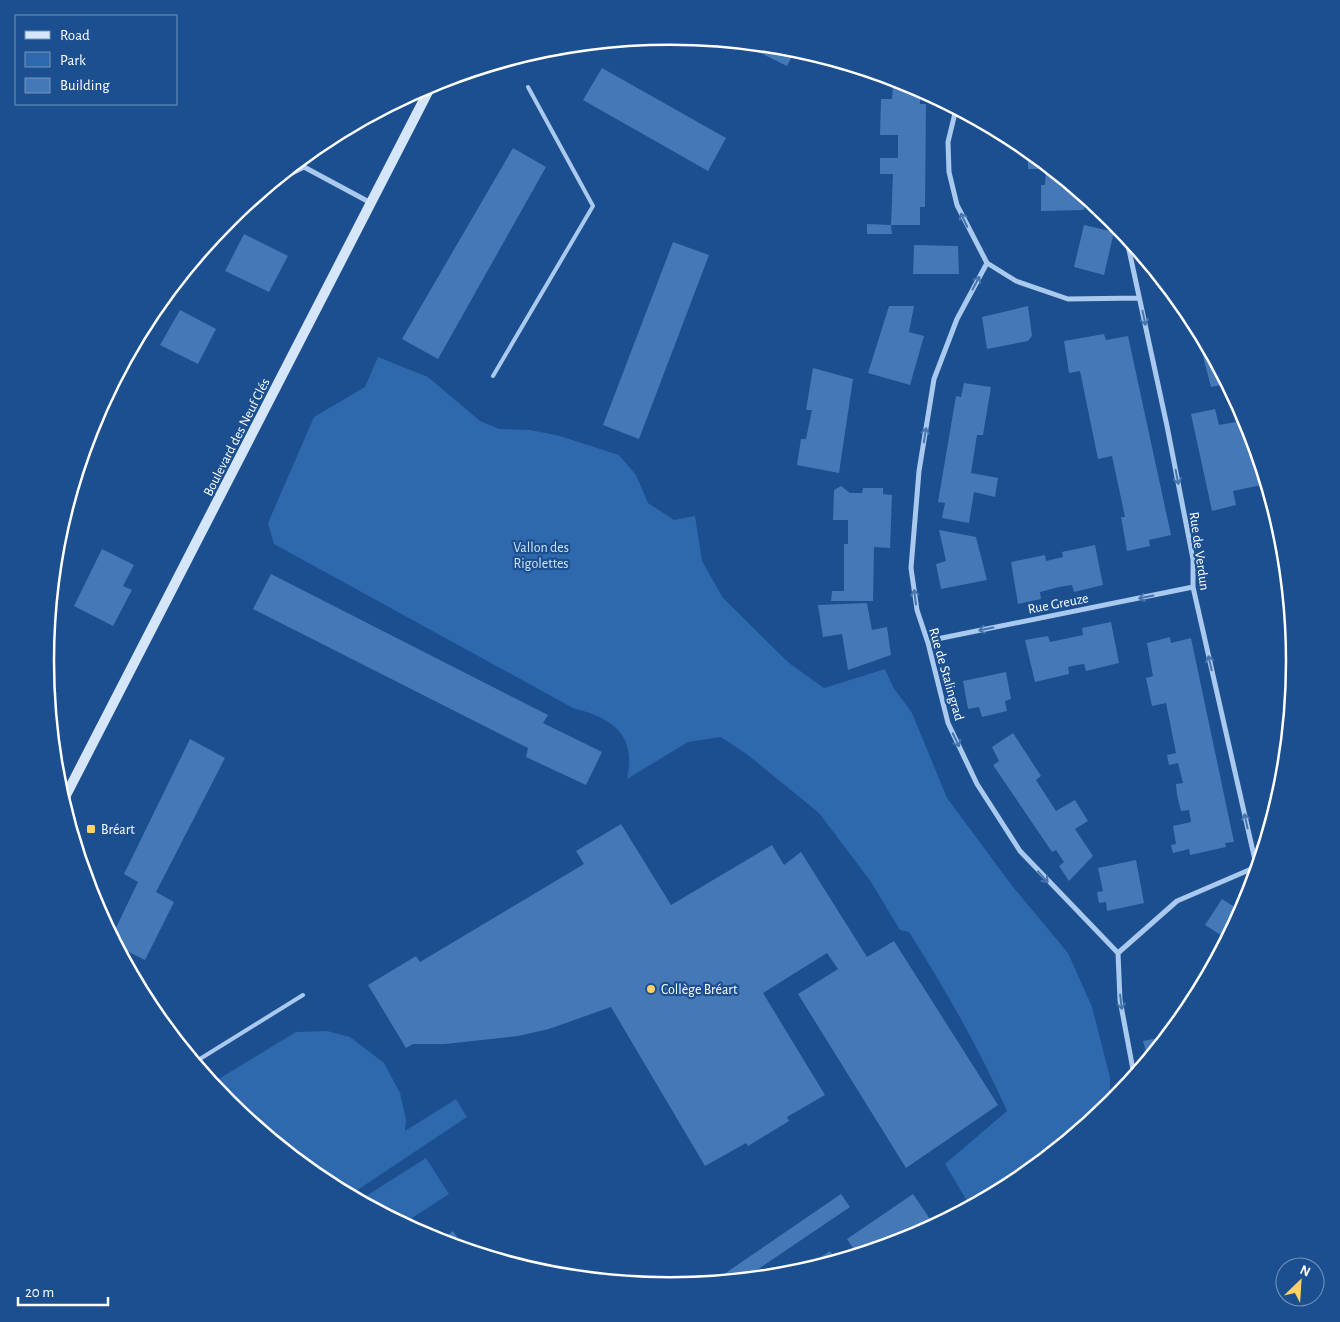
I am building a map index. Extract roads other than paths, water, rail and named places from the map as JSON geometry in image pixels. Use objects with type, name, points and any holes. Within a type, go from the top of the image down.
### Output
[{"type":"main road","name":"Boulevard des Neuf Clés","points":[[68,791],[426,96]]},
{"type":"street","points":[[954,116],[948,142],[949,172],[957,206],[987,263],[1016,281],[1068,299],[1139,298]]},
{"type":"street","points":[[298,170],[304,167],[371,203]]},
{"type":"street","name":"Rue de Verdun","points":[[1129,251],[1193,559],[1194,587],[1254,857]]},
{"type":"street","name":"Rue de Stalingrad","points":[[987,263],[957,319],[934,379],[921,462],[911,568],[917,610],[928,644],[948,723],[977,784],[1020,852],[1118,954]]},
{"type":"street","name":"Rue Greuze","points":[[928,644],[937,639],[1194,587]]},
{"type":"street","points":[[1133,1067],[1120,1000],[1118,954],[1177,901],[1249,871]]},
{"type":"lane","points":[[493,376],[593,206],[528,87]]},
{"type":"lane","points":[[200,1059],[303,995]]},
{"type":"place","name":"Bréart","points":[[91,829]]},
{"type":"place","name":"Collège Bréart","points":[[651,989]]},
{"type":"park label","name":"Vallon des Rigolettes","points":[[541,556]]}]
